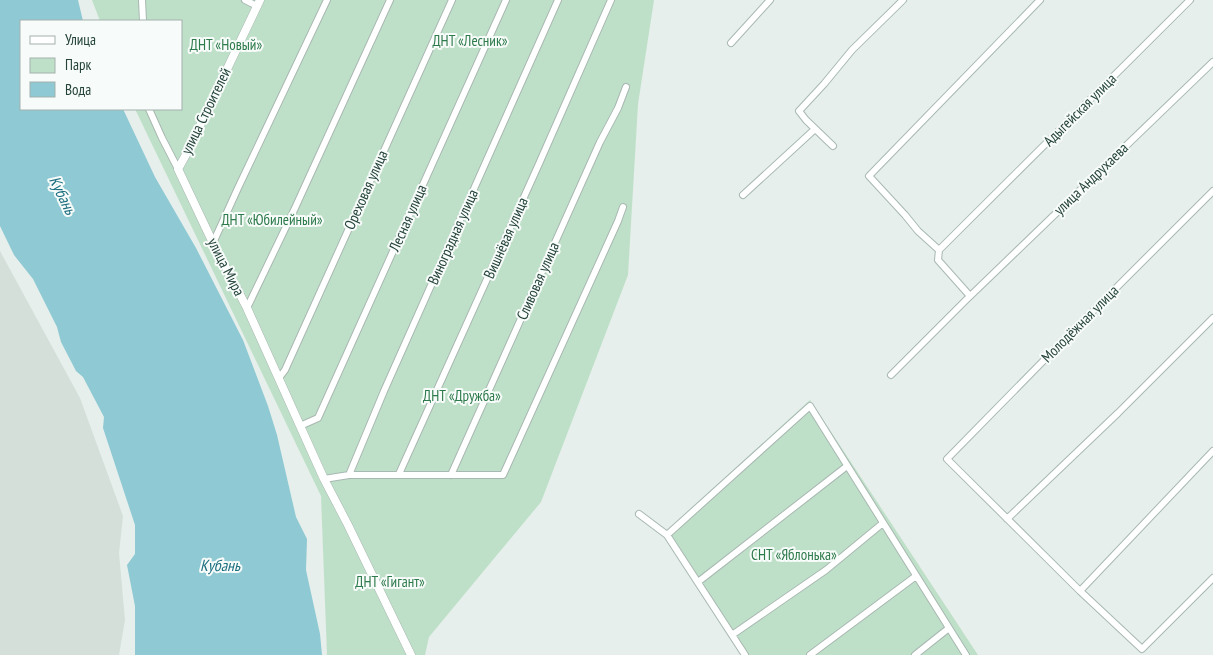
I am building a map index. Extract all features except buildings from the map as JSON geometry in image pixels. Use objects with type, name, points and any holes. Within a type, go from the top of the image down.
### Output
[{"type":"street","points":[[142,0],[143,20]]},
{"type":"street","points":[[245,0],[258,3]]},
{"type":"street","points":[[213,243],[327,0]]},
{"type":"street","points":[[247,308],[390,0]]},
{"type":"street","name":"Ореховая улица","points":[[279,378],[285,370],[452,0]]},
{"type":"street","name":"Лесная улица","points":[[300,426],[318,418],[506,0]]},
{"type":"street","name":"Виноградная улица","points":[[349,475],[384,391],[558,0]]},
{"type":"street","name":"Вишнёвая улица","points":[[399,474],[611,0]]},
{"type":"street","points":[[731,43],[770,0]]},
{"type":"street","points":[[833,146],[799,111],[852,50],[903,0]]},
{"type":"street","points":[[970,296],[938,260],[940,250],[918,231],[869,176],[1040,0]]},
{"type":"street","name":"Адыгейская улица","points":[[940,250],[1190,0]]},
{"type":"street","name":"улица Строителей","points":[[178,169],[258,3]]},
{"type":"street","name":"улица Андрухаева","points":[[891,375],[970,296],[1213,62]]},
{"type":"street","name":"Сливовая улица","points":[[451,475],[626,87]]},
{"type":"street","name":"улица Мира","points":[[149,110],[213,243],[247,308],[324,479],[411,655]]},
{"type":"street","points":[[743,195],[815,129]]},
{"type":"street","name":"Молодёжная улица","points":[[1007,519],[947,460],[1213,191]]},
{"type":"street","points":[[324,479],[349,475],[503,475],[623,207]]},
{"type":"street","points":[[1213,318],[1007,519],[1142,649],[1213,578]]},
{"type":"street","points":[[667,535],[810,406],[966,655]]},
{"type":"street","points":[[1080,591],[1213,451]]},
{"type":"street","points":[[698,582],[847,466]]},
{"type":"street","points":[[639,514],[667,535],[745,655]]},
{"type":"street","points":[[732,635],[826,570],[883,523]]},
{"type":"street","points":[[810,655],[916,576]]},
{"type":"street","points":[[915,655],[949,628]]},
{"type":"shaded area","points":[[0,251],[80,398],[123,516],[119,553],[125,620],[119,655],[0,655]]},
{"type":"green space","points":[[92,0],[654,0],[638,104],[628,275],[541,502],[429,637],[425,655],[327,655],[321,496],[135,110],[182,110],[182,20],[100,20]]},
{"type":"green space","name":"СНТ «Яблонька»","points":[[810,400],[978,655],[741,655],[663,534]]},
{"type":"water","name":"Кубань","points":[[0,0],[78,0],[83,20],[20,20],[20,110],[123,110],[155,177],[196,248],[243,340],[268,406],[277,435],[296,517],[307,539],[306,570],[320,634],[322,655],[135,655],[135,606],[127,565],[135,554],[135,525],[103,428],[104,417],[83,377],[76,371],[61,342],[57,327],[33,279],[14,255],[0,226]]},
{"type":"park label","name":"ДНТ «Лесник»","points":[[470,41]]},
{"type":"park label","name":"ДНТ «Новый»","points":[[226,45]]},
{"type":"park label","name":"ДНТ «Юбилейный»","points":[[272,220]]},
{"type":"park label","name":"ДНТ «Дружба»","points":[[462,396]]},
{"type":"park label","name":"ДНТ «Гигант»","points":[[390,582]]}]
